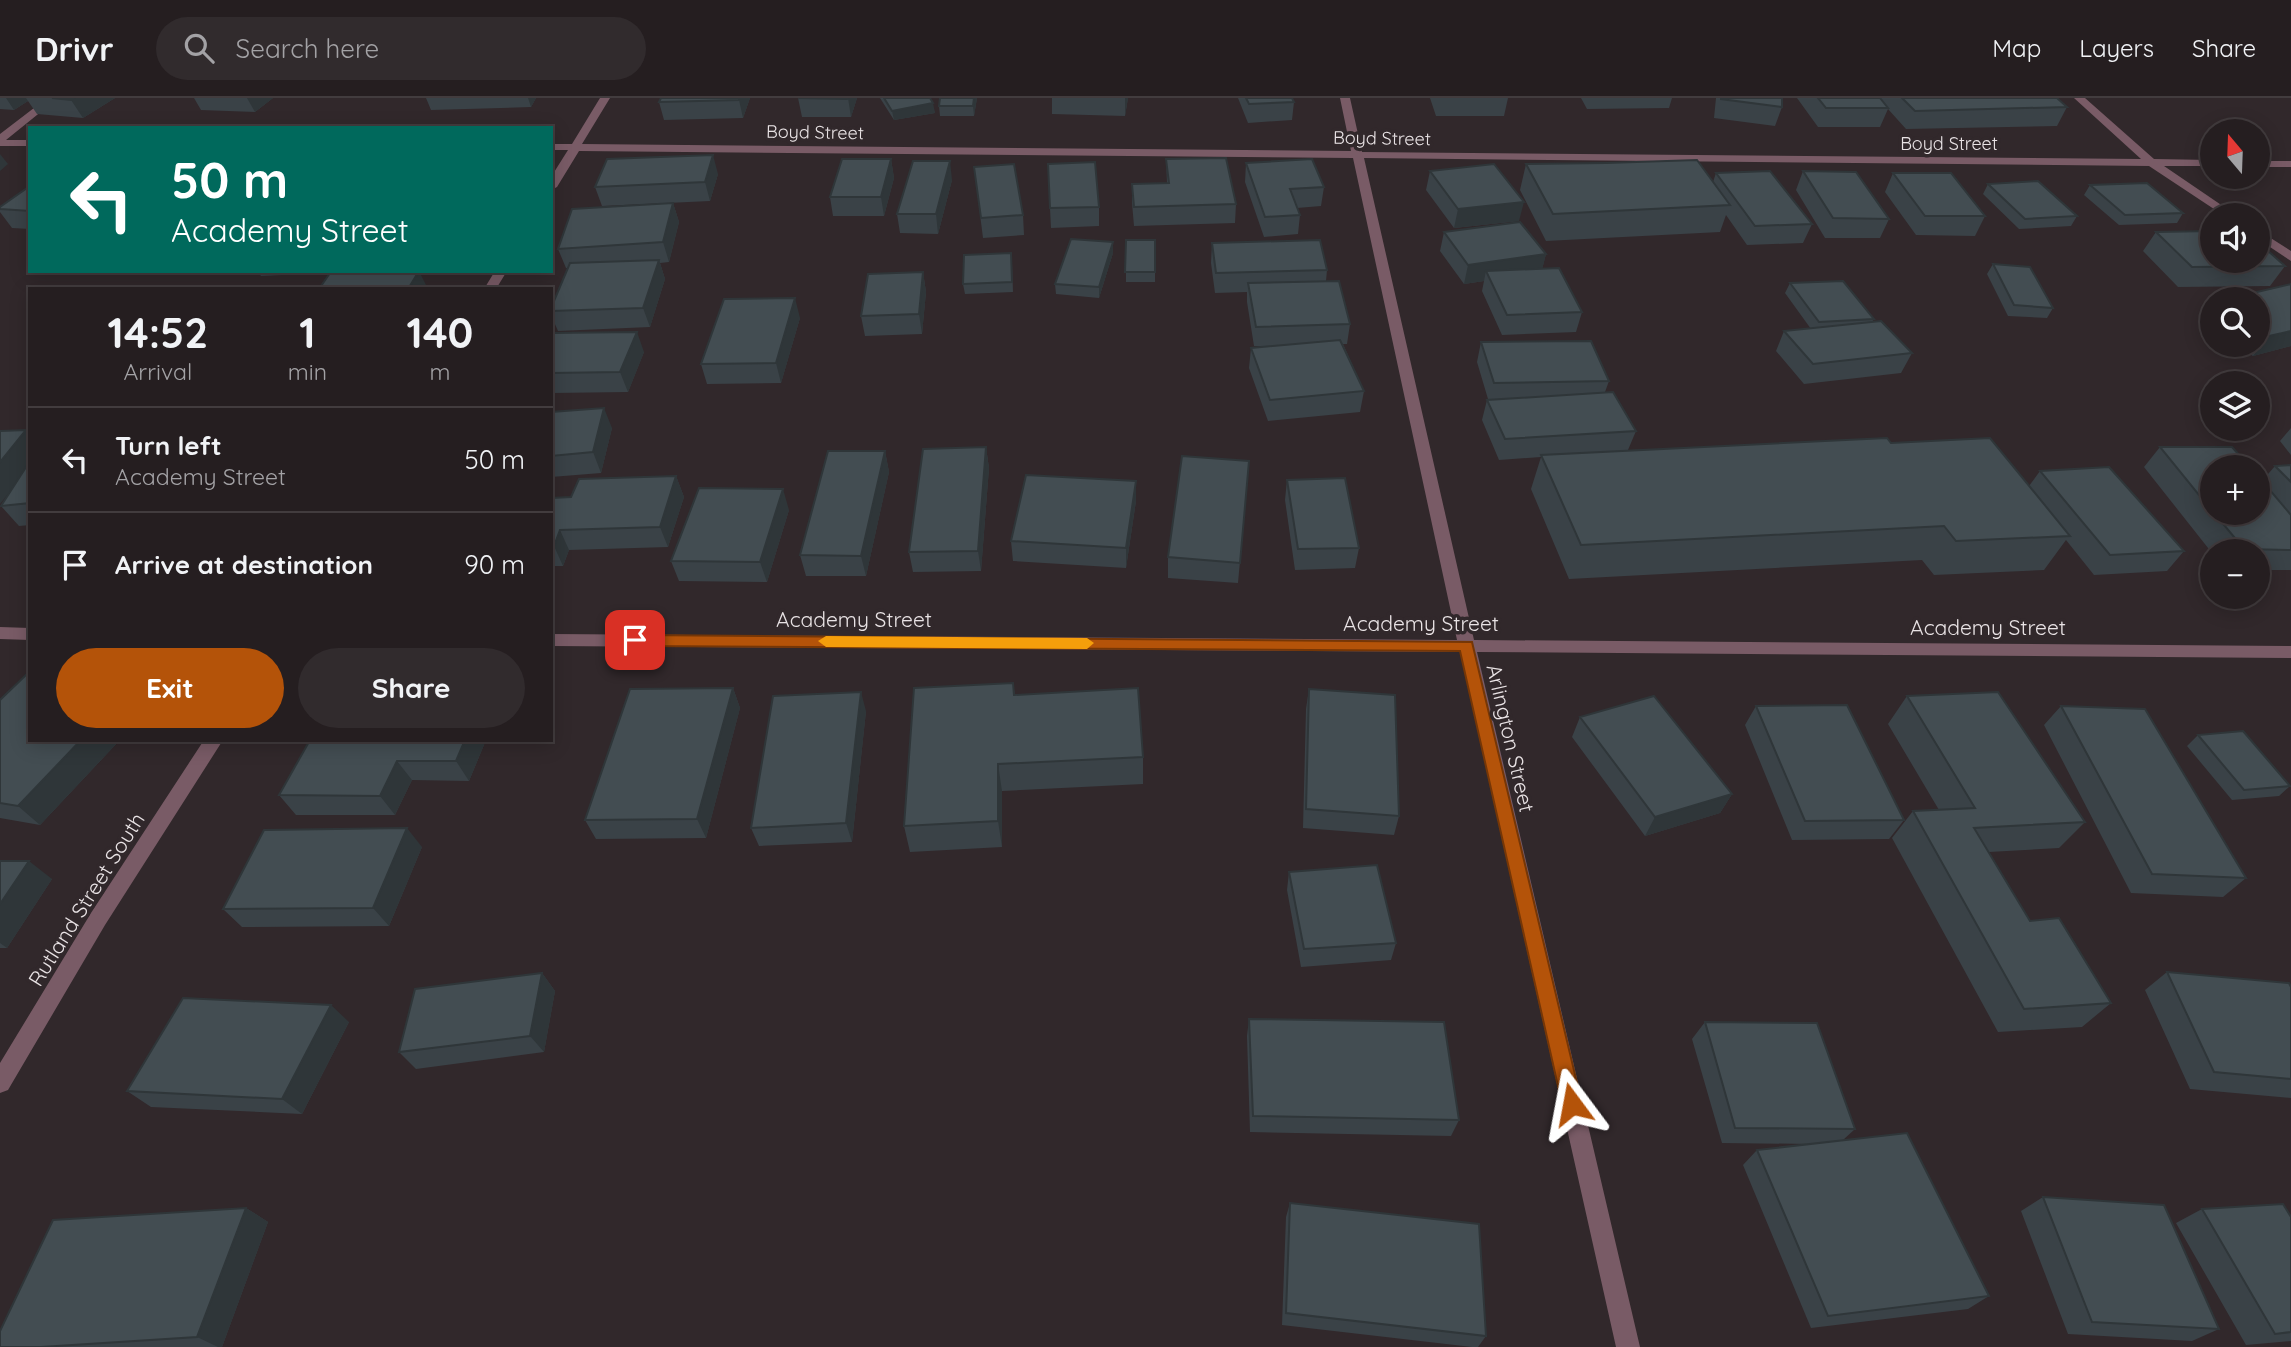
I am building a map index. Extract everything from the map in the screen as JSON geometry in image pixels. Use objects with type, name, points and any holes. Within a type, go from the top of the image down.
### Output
[{"type":"street","points":[[0,141],[53,98]]},
{"type":"street","points":[[553,184],[604,98]]},
{"type":"street","name":"Arlington Street","points":[[1345,98],[1467,646],[1628,1347]]},
{"type":"street","points":[[2079,98],[2152,163],[2212,203]]},
{"type":"street","points":[[0,141],[28,143]]},
{"type":"street","name":"Boyd Street","points":[[553,147],[2200,163]]},
{"type":"street","points":[[2270,164],[2291,164]]},
{"type":"street","points":[[2270,242],[2291,257]]},
{"type":"street","points":[[0,633],[28,634]]},
{"type":"street","name":"Academy Street","points":[[553,639],[2291,652]]},
{"type":"street","name":"Rutland Street South","points":[[0,1083],[98,919],[213,742]]},
{"type":"building","points":[[661,98],[739,98],[739,100],[659,102]]},
{"type":"building","points":[[884,98],[930,98],[933,103],[892,111]]},
{"type":"building","points":[[940,98],[974,98],[973,106],[939,106]]},
{"type":"building","points":[[1246,98],[1292,98],[1294,102],[1249,104]]},
{"type":"building","points":[[1782,98],[1782,107],[1721,99]]},
{"type":"building","points":[[1818,98],[1880,98],[1888,108],[1826,108]]},
{"type":"building","points":[[1902,98],[2057,98],[2067,107],[1915,111]]},
{"type":"building","points":[[713,155],[705,182],[595,187],[607,159]]},
{"type":"building","points":[[1226,158],[1236,204],[1134,207],[1132,184],[1169,183],[1166,159]]},
{"type":"building","points":[[842,159],[891,159],[881,197],[830,197]]},
{"type":"building","points":[[1312,159],[1324,187],[1290,189],[1300,215],[1265,217],[1246,163]]},
{"type":"building","points":[[1697,160],[1730,205],[1553,214],[1526,164],[1606,163]]},
{"type":"building","points":[[913,161],[950,161],[936,214],[897,214]]},
{"type":"building","points":[[1095,162],[1099,207],[1050,208],[1048,164]]},
{"type":"building","points":[[1014,164],[1023,215],[981,218],[974,167]]},
{"type":"building","points":[[1494,164],[1524,202],[1458,209],[1430,171]]},
{"type":"building","points":[[1770,171],[1812,224],[1755,226],[1716,173]]},
{"type":"building","points":[[1803,171],[1856,172],[1889,219],[1833,218]]},
{"type":"building","points":[[1893,173],[1951,173],[1985,216],[1925,216]]},
{"type":"building","points":[[2038,181],[2077,216],[2025,219],[1988,184]]},
{"type":"building","points":[[2147,183],[2183,213],[2125,215],[2090,185]]},
{"type":"building","points":[[28,187],[28,211],[0,207]]},
{"type":"building","points":[[673,203],[663,242],[558,249],[572,209]]},
{"type":"building","points":[[1520,222],[1546,254],[1468,265],[1444,232]]},
{"type":"building","points":[[2200,231],[2200,267],[2192,267],[2156,232]]},
{"type":"building","points":[[1071,239],[1113,242],[1099,287],[1055,284]]},
{"type":"building","points":[[1126,240],[1155,240],[1155,272],[1125,272]]},
{"type":"building","points":[[1320,240],[1327,270],[1216,273],[1212,243]]},
{"type":"building","points":[[1011,253],[1012,282],[963,284],[964,255]]},
{"type":"building","points":[[2270,253],[2285,266],[2270,266]]},
{"type":"building","points":[[659,260],[643,308],[553,311],[553,303],[570,263]]},
{"type":"building","points":[[1993,264],[2030,267],[2053,308],[2014,305]]},
{"type":"building","points":[[1559,268],[1582,312],[1507,315],[1486,271]]},
{"type":"building","points":[[923,272],[919,314],[861,316],[868,274]]},
{"type":"building","points":[[330,273],[418,273],[409,287],[320,287]]},
{"type":"building","points":[[1339,281],[1350,324],[1256,327],[1248,283]]},
{"type":"building","points":[[1843,281],[1874,319],[1819,322],[1790,283]]},
{"type":"building","points":[[2291,284],[2291,331],[2270,336],[2270,289]]},
{"type":"building","points":[[795,298],[776,363],[701,364],[724,299]]},
{"type":"building","points":[[1881,321],[1912,353],[1813,364],[1784,331]]},
{"type":"building","points":[[637,332],[620,372],[553,373],[553,333]]},
{"type":"building","points":[[1340,340],[1364,391],[1270,400],[1251,348]]},
{"type":"building","points":[[1591,341],[1609,381],[1494,383],[1481,342]]},
{"type":"building","points":[[1613,392],[1636,431],[1505,439],[1487,400]]},
{"type":"building","points":[[604,408],[593,452],[553,456],[553,412]]},
{"type":"building","points":[[26,430],[0,462],[0,431]]},
{"type":"building","points":[[1887,438],[1891,443],[1990,438],[2070,536],[1956,541],[1944,526],[1581,545],[1541,455]]},
{"type":"building","points":[[986,447],[978,551],[909,552],[923,449]]},
{"type":"building","points":[[2160,447],[2232,447],[2239,455],[2200,455],[2200,496]]},
{"type":"building","points":[[828,451],[885,451],[861,556],[800,555]]},
{"type":"building","points":[[1182,456],[1249,461],[1240,563],[1168,557]]},
{"type":"building","points":[[28,464],[28,503],[1,506]]},
{"type":"building","points":[[2291,465],[2291,482],[2275,466]]},
{"type":"building","points":[[2109,467],[2184,551],[2110,555],[2040,471]]},
{"type":"building","points":[[1026,475],[1136,481],[1126,548],[1011,541]]},
{"type":"building","points":[[676,476],[660,527],[560,530],[553,546],[553,498],[571,497],[579,479]]},
{"type":"building","points":[[1345,478],[1359,548],[1298,549],[1287,480]]},
{"type":"building","points":[[699,488],[783,489],[760,562],[671,561]]},
{"type":"building","points":[[2270,490],[2291,515],[2291,550],[2270,550],[2270,539],[2236,539],[2224,525],[2270,525]]},
{"type":"building","points":[[28,674],[28,742],[79,742],[18,806],[0,803],[0,700]]},
{"type":"building","points":[[1013,683],[1014,695],[1138,688],[1143,757],[998,764],[998,821],[904,826],[914,688]]},
{"type":"building","points":[[733,688],[697,819],[585,820],[630,689]]},
{"type":"building","points":[[1309,689],[1395,695],[1399,816],[1306,809]]},
{"type":"building","points":[[861,692],[846,823],[751,828],[773,696]]},
{"type":"building","points":[[1998,692],[2085,822],[1974,828],[2030,921],[2059,918],[2111,1003],[2024,1009],[1913,811],[1975,808],[1907,696]]},
{"type":"building","points":[[1654,696],[1732,794],[1655,817],[1580,717]]},
{"type":"building","points":[[1847,705],[1904,820],[1805,821],[1756,706]]},
{"type":"building","points":[[2061,706],[2145,709],[2246,878],[2152,874]]},
{"type":"building","points":[[2243,731],[2290,786],[2244,790],[2198,735]]},
{"type":"building","points":[[309,742],[464,742],[456,761],[397,761],[380,796],[279,795]]},
{"type":"building","points":[[407,828],[373,908],[223,909],[264,830]]},
{"type":"building","points":[[0,861],[29,861],[0,904]]},
{"type":"building","points":[[1377,865],[1396,943],[1304,949],[1289,872]]},
{"type":"building","points":[[2167,972],[2289,983],[2291,1079],[2214,1072]]},
{"type":"building","points":[[542,973],[530,1036],[399,1052],[415,989]]},
{"type":"building","points":[[183,998],[331,1005],[282,1099],[127,1091]]},
{"type":"building","points":[[1249,1019],[1444,1022],[1459,1120],[1253,1116]]},
{"type":"building","points":[[1705,1022],[1817,1023],[1855,1129],[1735,1128]]},
{"type":"building","points":[[1907,1133],[1989,1296],[1828,1316],[1757,1150]]},
{"type":"building","points":[[2043,1197],[2164,1205],[2219,1329],[2092,1322]]},
{"type":"building","points":[[1290,1203],[1479,1224],[1486,1336],[1286,1313]]},
{"type":"building","points":[[2283,1204],[2291,1217],[2291,1332],[2275,1334],[2202,1209]]},
{"type":"building","points":[[246,1208],[197,1337],[0,1347],[0,1331],[53,1220]]},
{"type":"slow traffic","points":[[826,641],[1087,643]]},
{"type":"route","points":[[635,640],[1467,646],[1572,1104]]}]
